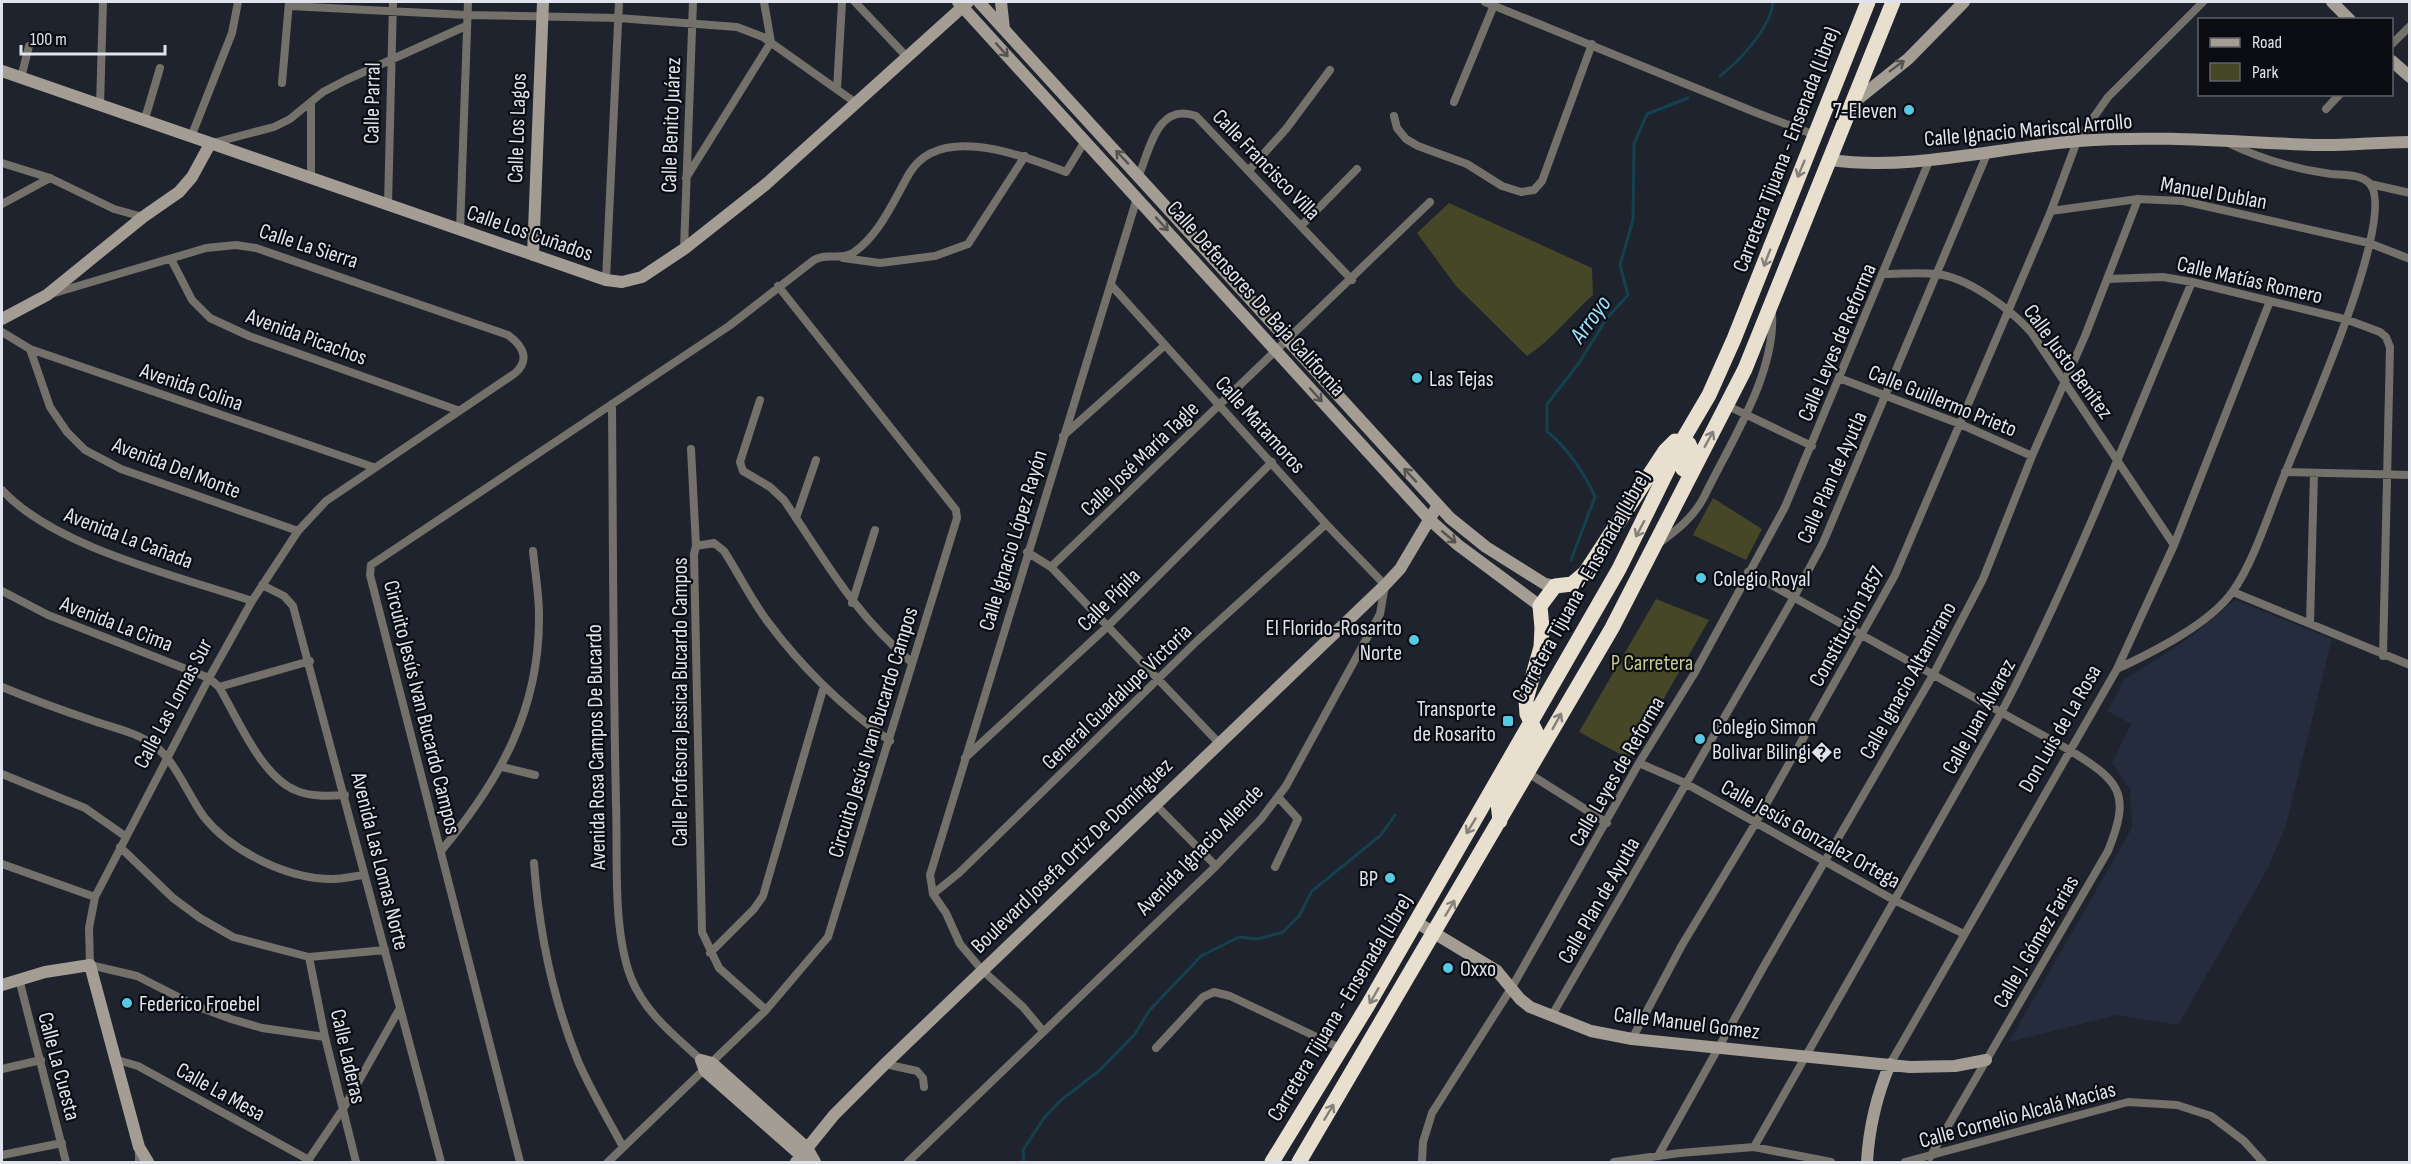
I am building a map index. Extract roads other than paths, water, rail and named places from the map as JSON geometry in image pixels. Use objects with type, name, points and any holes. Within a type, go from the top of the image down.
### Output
[{"type":"highway","name":"Carretera Tijuana - Ensenada (Libre)","points":[[1272,1162],[1342,1049],[1619,570],[1682,441],[1709,395],[1730,350],[1868,2]]},
{"type":"highway","name":"Carretera Tijuana - Ensenada (Libre)","points":[[1299,1162],[1436,932],[1612,628],[1663,524],[1728,406],[1893,2]]},
{"type":"highway","points":[[1787,203],[1811,200]]},
{"type":"highway","points":[[1500,820],[1498,803],[1535,737],[1536,728],[1527,714],[1526,700],[1541,647],[1540,606],[1555,586],[1572,584],[1585,573],[1665,450],[1676,441],[1682,441],[1689,444],[1689,456],[1663,506],[1660,516],[1663,524]]},
{"type":"street","points":[[100,106],[104,2]]},
{"type":"street","points":[[191,137],[232,33],[238,2]]},
{"type":"street","points":[[460,230],[468,2]]},
{"type":"street","name":"Calle Los Lagos","points":[[533,255],[543,2]]},
{"type":"street","points":[[606,280],[619,2]]},
{"type":"street","name":"Calle Benito Juárez","points":[[684,249],[693,2]]},
{"type":"street","points":[[686,178],[771,42],[764,2]]},
{"type":"street","points":[[837,89],[842,2]]},
{"type":"street","points":[[855,2],[906,56]]},
{"type":"street","name":"Calle Defensores De Baja California","points":[[979,2],[1151,187],[1438,505],[1486,547],[1545,584],[1555,586]]},
{"type":"street","points":[[1001,2],[1004,29]]},
{"type":"street","points":[[1485,2],[1815,135]]},
{"type":"street","points":[[1852,104],[1924,44],[1964,2]]},
{"type":"street","name":"Constitución 1857","points":[[1632,1039],[1682,945],[1755,824],[1895,575],[2051,211],[2077,141],[2108,97],[2203,2]]},
{"type":"street","points":[[2332,2],[2348,18]]},
{"type":"street","name":"Calle Los Cuñados","points":[[2,72],[606,280],[622,282],[642,277],[684,249],[765,185],[963,3]]},
{"type":"street","name":"Calle Defensores De Baja California","points":[[963,3],[1085,141],[1430,520],[1458,545],[1540,606]]},
{"type":"street","points":[[282,83],[289,4],[392,6],[467,15],[692,22],[750,30],[771,42],[856,103]]},
{"type":"street","points":[[1454,102],[1494,5]]},
{"type":"street","name":"Calle Parral","points":[[388,205],[392,6]]},
{"type":"street","points":[[210,144],[274,127],[290,119],[323,92],[466,26]]},
{"type":"street","points":[[2393,42],[2409,26]]},
{"type":"street","points":[[1394,116],[1397,128],[1412,142],[1467,164],[1502,186],[1521,192],[1534,190],[1542,181],[1592,44]]},
{"type":"street","points":[[21,78],[29,46]]},
{"type":"street","points":[[2393,63],[2409,77]]},
{"type":"street","points":[[144,122],[160,68]]},
{"type":"street","points":[[1249,170],[1286,129],[1329,70]]},
{"type":"street","points":[[2326,109],[2338,96]]},
{"type":"street","points":[[310,104],[311,178]]},
{"type":"street","name":"Calle Francisco Villa","points":[[1139,175],[1159,127],[1165,119],[1176,113],[1196,116],[1352,280]]},
{"type":"street","points":[[843,258],[861,246],[884,219],[919,160],[940,148],[976,147],[1025,156],[1066,172],[1085,141]]},
{"type":"street","name":"Calle Ignacio Mariscal Arrollo","points":[[1830,160],[1875,164],[1987,154],[2077,141],[2222,141],[2317,145],[2409,141]]},
{"type":"street","name":"Manuel Dublan","points":[[2222,141],[2274,162],[2312,171],[2362,178],[2370,184],[2409,193]]},
{"type":"street","name":"Calle La Sierra","points":[[2,319],[47,295],[143,217],[186,186],[210,144]]},
{"type":"street","name":"Calle Plan de Ayutla","points":[[1551,1017],[1823,543],[1987,154]]},
{"type":"street","name":"Circuito Jesús Ivan Bucardo Campos","points":[[520,1162],[370,575],[371,565],[729,326],[821,255],[880,263],[935,256],[968,244],[1025,156]]},
{"type":"street","name":"Calle Leyes de Reforma","points":[[1422,1162],[1423,1142],[1432,1113],[1512,987],[1639,763],[1694,674],[1785,507],[1930,159]]},
{"type":"street","points":[[2,163],[50,178],[114,209],[143,217]]},
{"type":"street","points":[[1301,226],[1357,169]]},
{"type":"street","points":[[2,204],[50,178]]},
{"type":"street","points":[[2117,669],[2182,634],[2233,592],[2265,524],[2348,320],[2369,243],[2376,206],[2370,184]]},
{"type":"street","points":[[1137,198],[1151,187]]},
{"type":"street","name":"Calle Ignacio López Rayón","points":[[933,894],[930,883],[931,864],[1112,286],[1137,198]]},
{"type":"street","name":"Manuel Dublan","points":[[2051,211],[2138,199],[2202,204],[2369,243],[2409,259]]},
{"type":"street","name":"Calle Ignacio Altamirano","points":[[1658,1156],[1718,1047],[1933,675],[1983,579],[2032,456],[2065,383],[2138,199]]},
{"type":"street","points":[[1277,351],[1430,202]]},
{"type":"street","name":"Calle La Sierra","points":[[47,295],[221,245],[256,248],[508,335],[520,345],[524,352],[524,362],[514,374]]},
{"type":"street","name":"Avenida Picachos","points":[[171,259],[192,300],[210,318],[249,336],[460,411]]},
{"type":"street","name":"Calle Justo Benítez","points":[[1884,274],[1938,274],[1966,284],[2008,308],[2031,332],[2174,544]]},
{"type":"street","name":"Calle Matías Romero","points":[[2107,279],[2163,277],[2192,282],[2348,320],[2380,332],[2386,337],[2390,347],[2383,656]]},
{"type":"street","name":"Calle Juan Álvarez","points":[[1754,1148],[2037,646],[2078,555],[2192,282]]},
{"type":"street","name":"Circuito Jesús Ivan Bucardo Campos","points":[[608,1162],[706,1065],[766,1010],[828,937],[957,518],[956,510],[778,286]]},
{"type":"street","name":"Calle Matamoros","points":[[1112,286],[1326,524],[1385,585]]},
{"type":"street","name":"Don Luis de La Rosa","points":[[1867,1162],[1870,1121],[1877,1093],[1890,1064],[2117,669],[2174,544],[2270,301]]},
{"type":"street","points":[[1652,548],[1684,525],[1695,513],[1744,414],[1761,376],[1772,342],[1771,304]]},
{"type":"street","name":"Avenida Colina","points":[[2,332],[30,350],[373,467]]},
{"type":"street","points":[[1063,437],[1165,345]]},
{"type":"street","name":"Avenida Del Monte","points":[[30,350],[50,407],[67,432],[85,450],[121,469],[298,531]]},
{"type":"street","name":"Calle José María Tagle","points":[[1051,567],[1277,351]]},
{"type":"street","name":"Calle Las Lomas Sur","points":[[139,1162],[139,1147],[90,965],[88,928],[95,897],[167,756],[252,600],[298,531],[326,501],[373,467],[514,374]]},
{"type":"street","name":"Calle Guillermo Prieto","points":[[1839,378],[1887,394],[2032,456]]},
{"type":"street","points":[[760,400],[740,462],[741,467],[784,500],[820,558],[852,603],[878,633],[911,662]]},
{"type":"street","points":[[1333,413],[1343,402]]},
{"type":"street","name":"Avenida Rosa Campos De Bucardo","points":[[612,404],[618,894],[623,944],[630,976],[638,995],[660,1022],[806,1158]]},
{"type":"street","points":[[1728,406],[1812,446]]},
{"type":"street","points":[[691,449],[696,546]]},
{"type":"street","points":[[796,518],[816,460]]},
{"type":"street","name":"Calle Pípila","points":[[965,758],[1108,626],[1272,462]]},
{"type":"street","points":[[2285,472],[2409,476]]},
{"type":"street","points":[[2310,624],[2314,473]]},
{"type":"street","name":"Avenida La Cañada","points":[[2,490],[28,513],[75,540],[252,600]]},
{"type":"street","name":"Avenida Ignacio Allende","points":[[908,1162],[1216,866],[1279,798],[1365,643],[1383,605],[1385,585],[1400,569],[1438,505]]},
{"type":"street","name":"General Guadalupe Victoria","points":[[933,894],[959,873],[1197,641],[1326,524]]},
{"type":"street","points":[[852,603],[875,530]]},
{"type":"street","name":"Calle Profesora Jessica Bucardo Campos","points":[[766,1010],[719,968],[702,932],[694,554],[696,546],[714,543],[724,551],[767,621],[824,686],[856,716],[890,741]]},
{"type":"street","points":[[441,851],[478,805],[518,737],[537,652],[539,615],[533,551]]},
{"type":"street","points":[[1027,552],[1051,567],[1218,742]]},
{"type":"street","name":"Calle J. Gómez Farias","points":[[1748,572],[2071,751],[2100,768],[2115,787],[2120,805],[2119,822],[2108,851],[1930,1157]]},
{"type":"street","name":"Avenida Las Lomas Norte","points":[[262,585],[284,596],[293,606],[310,662],[441,1162]]},
{"type":"street","name":"Boulevard Josefa Ortiz De Domínguez","points":[[806,1158],[834,1115],[885,1064],[1218,742],[1385,585]]},
{"type":"street","name":"Avenida La Cima","points":[[2,591],[48,615],[209,678],[219,687],[262,761],[278,780],[296,791],[324,796],[345,795]]},
{"type":"street","points":[[2233,592],[2409,665]]},
{"type":"street","points":[[219,687],[310,662]]},
{"type":"street","points":[[710,953],[754,909],[763,896],[824,686]]},
{"type":"street","points":[[2,687],[47,705],[135,734],[167,756],[205,818],[224,836],[247,852],[302,876],[333,879],[364,875]]},
{"type":"street","name":"Calle Jesús Gonzalez Ortega","points":[[1639,763],[1684,783],[1894,900],[1964,934]]},
{"type":"street","points":[[502,767],[536,775]]},
{"type":"street","points":[[1528,773],[1606,823]]},
{"type":"street","points":[[2,774],[85,808],[125,836]]},
{"type":"street","points":[[1275,867],[1298,819],[1295,813],[1279,798]]},
{"type":"street","points":[[1155,804],[1216,866]]},
{"type":"street","points":[[120,847],[154,882],[200,918],[233,937],[309,957],[385,950]]},
{"type":"street","points":[[534,863],[537,909],[556,1001],[579,1062],[622,1148]]},
{"type":"street","points":[[2,864],[95,897]]},
{"type":"street","points":[[933,894],[946,913],[960,944],[982,970],[1015,998],[1043,1031]]},
{"type":"street","name":"Calle Manuel Gomez","points":[[1416,922],[1497,970],[1525,1003],[1551,1017],[1591,1031],[1632,1039],[1930,1067],[1986,1060]]},
{"type":"street","name":"Calle Laderas","points":[[309,957],[342,1109],[356,1162]]},
{"type":"street","points":[[2,985],[62,968],[90,965],[137,976],[196,1006],[231,1019],[262,1028],[326,1037]]},
{"type":"street","name":"Calle La Cuesta","points":[[19,979],[66,1162]]},
{"type":"street","points":[[1156,1048],[1203,997],[1214,992],[1230,996],[1342,1049]]},
{"type":"street","points":[[308,1161],[342,1109],[400,1008]]},
{"type":"street","name":"Calle La Mesa","points":[[114,1059],[138,1066],[308,1161]]},
{"type":"street","points":[[2,1069],[41,1060]]},
{"type":"street","points":[[885,1064],[918,1071],[923,1078],[924,1087]]},
{"type":"street","name":"Calle Cornelio Alcalá Macías","points":[[1905,1162],[2128,1102],[2177,1105],[2211,1116],[2244,1141],[2262,1162]]},
{"type":"street","points":[[2,1155],[62,1143]]},
{"type":"street","points":[[139,1147],[148,1162]]},
{"type":"street","points":[[1614,1162],[1754,1148],[1785,1151],[1831,1162]]},
{"type":"waterway","name":"Arroyo","points":[[1720,76],[1753,43],[1767,22],[1773,2]]},
{"type":"waterway","name":"Arroyo","points":[[1571,560],[1595,497],[1575,461],[1547,431],[1547,404],[1579,363],[1607,318],[1628,295],[1620,265],[1633,220],[1634,144],[1647,114],[1688,98]]},
{"type":"waterway","points":[[1024,1162],[1023,1150],[1044,1118],[1060,1101],[1100,1070],[1135,1034],[1149,1011],[1201,956],[1239,937],[1258,939],[1283,932],[1299,916],[1312,891],[1381,835],[1395,815]]},
{"type":"place","name":"7-Eleven","points":[[1909,110]]},
{"type":"place","name":"Las Tejas","points":[[1417,378]]},
{"type":"place","name":"Colegio Royal","points":[[1701,578]]},
{"type":"place","name":"El Florido-Rosarito Norte","points":[[1414,640]]},
{"type":"place","name":"Transporte de Rosarito","points":[[1508,721]]},
{"type":"place","name":"Colegio Simon Bolivar Bilingi�e","points":[[1700,739]]},
{"type":"place","name":"BP","points":[[1390,878]]},
{"type":"place","name":"Oxxo","points":[[1448,968]]},
{"type":"place","name":"Federico Froebel","points":[[127,1003]]},
{"type":"park label","name":"P Carretera","points":[[1652,662]]}]
